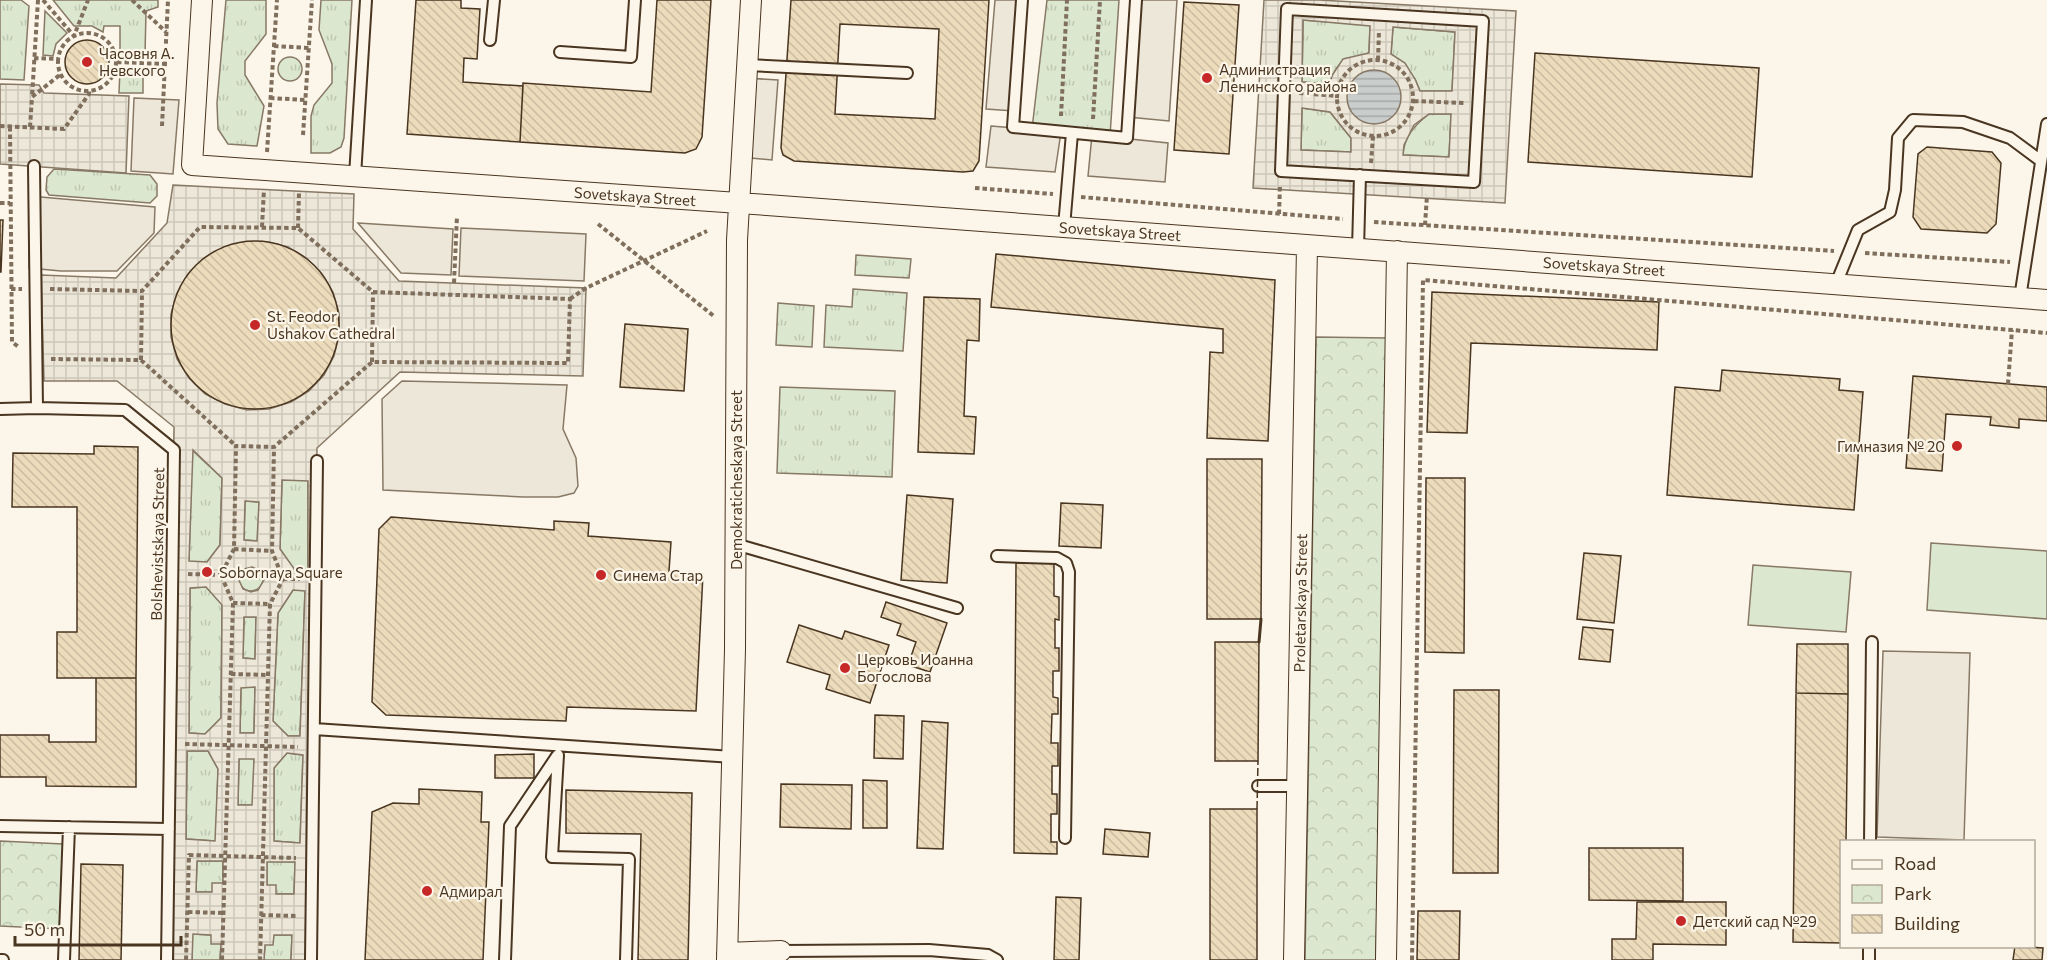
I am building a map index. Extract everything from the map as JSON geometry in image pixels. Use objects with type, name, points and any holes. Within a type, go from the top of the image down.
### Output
[{"type":"street","name":"Sovetskaya Street","points":[[202,0],[192,165],[1307,246],[1397,250],[2047,300]]},
{"type":"street","name":"Demokraticheskaya Street","points":[[727,956],[733,756],[738,203],[751,0]]},
{"type":"street","name":"Proletarskaya Street","points":[[1294,960],[1307,246]]},
{"type":"street","points":[[1386,960],[1397,250]]},
{"type":"street","points":[[727,956],[781,951]]},
{"type":"lane","points":[[355,176],[366,0]]},
{"type":"lane","points":[[490,40],[494,0]]},
{"type":"lane","points":[[560,52],[631,57],[635,0]]},
{"type":"lane","points":[[1022,0],[1013,128],[1127,138],[1136,0]]},
{"type":"lane","points":[[1287,9],[1484,21],[1474,182],[1281,171],[1283,93],[1287,9]]},
{"type":"lane","points":[[747,65],[907,73]]},
{"type":"lane","points":[[1836,284],[1858,230],[1890,213],[1895,190],[1898,138],[1913,120],[1963,122],[2010,138],[2041,161]]},
{"type":"lane","points":[[2020,298],[2047,124]]},
{"type":"lane","points":[[1064,227],[1066,132]]},
{"type":"lane","points":[[0,409],[37,408],[34,166]]},
{"type":"lane","points":[[1358,249],[1365,175]]},
{"type":"lane","name":"Bolshevistskaya Street","points":[[37,408],[125,410],[174,450],[167,960]]},
{"type":"lane","points":[[311,960],[317,461]]},
{"type":"lane","points":[[735,544],[957,608]]},
{"type":"lane","points":[[997,556],[1058,558],[1066,563],[1069,572],[1065,838]]},
{"type":"lane","points":[[1870,840],[1872,642]]},
{"type":"lane","points":[[314,729],[733,756]]},
{"type":"lane","points":[[505,960],[510,826],[558,755],[583,746]]},
{"type":"lane","points":[[558,755],[552,857],[629,860],[626,960]]},
{"type":"lane","points":[[1258,786],[1297,786]]},
{"type":"lane","points":[[0,826],[169,829]]},
{"type":"lane","points":[[64,960],[69,827]]},
{"type":"lane","points":[[781,951],[929,950],[988,955],[997,960]]},
{"type":"path","points":[[30,128],[38,0]]},
{"type":"path","points":[[43,0],[74,36]]},
{"type":"path","points":[[74,36],[88,0]]},
{"type":"path","points":[[132,0],[166,32]]},
{"type":"path","points":[[162,126],[168,0]]},
{"type":"path","points":[[262,227],[277,0]]},
{"type":"path","points":[[303,135],[312,0]]},
{"type":"path","points":[[1066,132],[1067,0]]},
{"type":"path","points":[[1092,135],[1100,0]]},
{"type":"path","points":[[84,33],[94,34],[110,44],[117,62],[111,79],[105,85],[90,91],[72,87],[61,74],[58,59],[67,42],[74,36],[84,33]]},
{"type":"path","points":[[274,46],[309,48]]},
{"type":"path","points":[[34,58],[58,59]]},
{"type":"path","points":[[1378,60],[1392,64],[1404,73],[1412,86],[1414,101],[1410,114],[1401,127],[1389,134],[1373,136],[1359,133],[1347,123],[1339,111],[1337,96],[1341,81],[1350,69],[1364,62],[1378,60]]},
{"type":"path","points":[[117,62],[165,64]]},
{"type":"path","points":[[32,97],[61,74]]},
{"type":"path","points":[[0,126],[64,129],[90,91]]},
{"type":"path","points":[[1283,93],[1337,96]]},
{"type":"path","points":[[270,98],[305,100]]},
{"type":"path","points":[[1414,101],[1478,104]]},
{"type":"path","points":[[10,127],[12,342],[36,359],[141,360],[236,446],[274,447],[372,362],[568,363],[570,299]]},
{"type":"path","points":[[1365,175],[1373,136]]},
{"type":"path","points":[[1279,214],[1281,171]]},
{"type":"path","points":[[1425,225],[1428,179]]},
{"type":"path","points":[[975,188],[1359,221],[1835,251]]},
{"type":"path","points":[[298,228],[300,191]]},
{"type":"path","points":[[0,203],[10,203]]},
{"type":"path","points":[[454,283],[457,216]]},
{"type":"path","points":[[598,224],[715,317]]},
{"type":"path","points":[[141,360],[142,291],[200,227],[298,228],[373,292],[570,299],[586,288],[707,231]]},
{"type":"path","points":[[1859,253],[2025,263]]},
{"type":"path","points":[[1412,960],[1423,280],[2047,333]]},
{"type":"path","points":[[11,289],[142,291]]},
{"type":"path","points":[[372,362],[373,292]]},
{"type":"path","points":[[2008,384],[2012,330]]},
{"type":"path","points":[[222,960],[232,603],[221,575],[234,549],[236,446]]},
{"type":"path","points":[[260,960],[270,604],[283,579],[272,551],[274,447]]},
{"type":"path","points":[[234,549],[272,551]]},
{"type":"path","points":[[172,574],[221,575]]},
{"type":"path","points":[[232,603],[270,604]]},
{"type":"path","points":[[231,674],[268,675]]},
{"type":"path","points":[[170,744],[314,748]]},
{"type":"path","points":[[186,960],[189,855],[298,858]]},
{"type":"path","points":[[296,927],[297,904]]},
{"type":"path","points":[[188,912],[224,913]]},
{"type":"path","points":[[261,915],[297,916]]},
{"type":"green space","points":[[0,0],[21,0],[29,6],[24,80],[0,79]]},
{"type":"green space","points":[[53,0],[158,0],[158,7],[146,11],[145,55],[120,53],[120,26],[104,26],[103,32],[92,26],[74,26]]},
{"type":"green space","points":[[226,0],[266,0],[266,34],[245,61],[245,75],[264,106],[257,146],[228,144],[218,129],[217,103]]},
{"type":"green space","points":[[321,0],[352,0],[344,138],[341,147],[330,153],[311,153],[311,116],[314,105],[332,83],[332,64],[319,30]]},
{"type":"green space","points":[[1047,0],[1119,0],[1110,136],[1032,129]]},
{"type":"green space","points":[[45,11],[67,33],[56,44],[53,56],[43,55]]},
{"type":"green space","points":[[1303,20],[1370,25],[1369,53],[1343,61],[1336,69],[1329,84],[1302,82]]},
{"type":"green space","points":[[1393,27],[1455,32],[1452,91],[1420,91],[1415,79],[1391,54]]},
{"type":"green space","points":[[290,57],[299,60],[302,69],[299,78],[290,81],[281,78],[278,69],[281,60]]},
{"type":"green space","points":[[120,70],[143,70],[143,93],[119,93]]},
{"type":"green space","points":[[1302,108],[1330,112],[1351,138],[1351,152],[1301,150]]},
{"type":"green space","points":[[1429,114],[1451,114],[1449,157],[1403,155],[1411,132]]},
{"type":"green space","points":[[54,169],[150,175],[157,184],[157,196],[150,203],[49,195],[46,190],[47,177]]},
{"type":"green space","points":[[856,255],[911,259],[909,278],[855,275]]},
{"type":"green space","points":[[853,289],[907,293],[903,351],[824,347],[826,305],[852,307]]},
{"type":"green space","points":[[778,303],[814,306],[812,347],[776,345]]},
{"type":"green space","points":[[1316,337],[1387,338],[1376,960],[1305,960]]},
{"type":"green space","points":[[780,387],[895,391],[892,477],[777,473]]},
{"type":"green space","points":[[192,450],[222,478],[220,545],[207,562],[189,562]]},
{"type":"green space","points":[[282,480],[308,480],[308,569],[294,570],[280,549]]},
{"type":"green space","points":[[245,501],[259,502],[258,541],[244,540]]},
{"type":"green space","points":[[1931,543],[2047,551],[2047,619],[1927,610]]},
{"type":"green space","points":[[1753,565],[1851,572],[1846,632],[1748,625]]},
{"type":"green space","points":[[251,567],[260,570],[263,579],[260,588],[251,591],[242,588],[239,579],[242,570]]},
{"type":"green space","points":[[206,587],[222,604],[221,718],[205,734],[189,733],[190,588]]},
{"type":"green space","points":[[293,590],[305,590],[300,736],[288,736],[273,721],[278,613]]},
{"type":"green space","points":[[244,617],[256,617],[255,659],[243,658]]},
{"type":"green space","points":[[241,687],[255,687],[254,733],[240,733]]},
{"type":"green space","points":[[187,751],[208,751],[218,769],[216,841],[186,839]]},
{"type":"green space","points":[[287,753],[303,755],[300,843],[274,841],[274,768]]},
{"type":"green space","points":[[239,758],[254,758],[253,805],[238,805]]},
{"type":"green space","points":[[0,841],[63,844],[60,929],[0,926]]},
{"type":"green space","points":[[197,861],[223,861],[223,883],[212,892],[196,892]]},
{"type":"green space","points":[[267,861],[295,862],[294,894],[276,894],[267,885]]},
{"type":"green space","points":[[192,934],[211,935],[221,944],[220,960],[192,960]]},
{"type":"green space","points":[[274,935],[292,935],[291,960],[264,960],[265,944]]},
{"type":"shaded area","points":[[995,0],[1022,0],[1014,111],[986,109]]},
{"type":"shaded area","points":[[1136,0],[1177,0],[1169,121],[1128,117]]},
{"type":"shaded area","points":[[1264,0],[1319,0],[1516,11],[1505,203],[1253,188]],"holes":[[[1303,20],[1370,26],[1369,53],[1343,59],[1329,84],[1302,82]],[[1393,27],[1455,32],[1452,91],[1420,91],[1405,63],[1391,54]],[[1302,108],[1330,112],[1351,138],[1351,152],[1301,150]],[[1429,114],[1451,114],[1449,157],[1403,155],[1404,145],[1414,125]]]},
{"type":"shaded area","points":[[1374,70],[1384,72],[1393,78],[1399,87],[1401,97],[1399,107],[1393,116],[1384,122],[1374,124],[1364,122],[1355,116],[1349,107],[1347,97],[1349,87],[1355,78],[1364,72]]},
{"type":"shaded area","points":[[746,78],[778,80],[772,160],[740,157]]},
{"type":"shaded area","points":[[0,84],[39,85],[44,93],[129,96],[126,173],[0,164]]},
{"type":"shaded area","points":[[134,98],[179,100],[173,174],[131,171]]},
{"type":"shaded area","points":[[991,126],[1061,132],[1055,172],[986,167]]},
{"type":"shaded area","points":[[1092,135],[1168,143],[1165,182],[1088,176]]},
{"type":"shaded area","name":"Sobornaya Square","points":[[173,185],[354,194],[353,229],[399,281],[586,288],[583,376],[400,372],[317,448],[311,960],[291,960],[292,935],[274,935],[273,945],[265,945],[264,960],[220,960],[221,944],[211,944],[211,935],[193,934],[192,960],[167,960],[174,427],[117,381],[44,381],[41,275],[116,278],[167,223]],"holes":[[[245,242],[267,242],[288,247],[306,258],[322,274],[333,292],[339,313],[339,335],[334,356],[324,375],[309,391],[291,402],[269,409],[247,410],[225,404],[205,394],[189,378],[177,359],[171,337],[171,314],[177,293],[188,274],[204,258],[224,247]],[[193,450],[222,478],[220,545],[207,562],[189,561]],[[282,480],[308,481],[308,569],[295,570],[280,549]],[[245,501],[259,502],[257,541],[244,540]],[[252,567],[259,570],[264,580],[258,590],[251,592],[243,589],[238,578],[244,569]],[[206,587],[222,605],[221,718],[205,734],[189,733],[190,588]],[[293,590],[305,591],[300,736],[288,736],[273,721],[278,613]],[[244,617],[256,617],[255,659],[243,658]],[[255,687],[254,733],[240,733],[241,688]],[[187,751],[208,751],[218,769],[215,841],[186,839]],[[287,753],[303,755],[300,843],[274,841],[274,768]],[[239,759],[254,759],[252,805],[238,805]],[[197,861],[223,861],[223,883],[212,883],[212,892],[196,892]],[[267,862],[295,862],[294,894],[276,894],[276,885],[267,885]]]},
{"type":"shaded area","points":[[29,196],[155,207],[154,233],[117,271],[61,271],[29,268]]},
{"type":"shaded area","points":[[358,223],[453,229],[451,275],[401,273]]},
{"type":"shaded area","points":[[461,228],[586,234],[584,281],[459,276]]},
{"type":"shaded area","points":[[402,381],[567,385],[563,429],[576,458],[578,486],[574,493],[558,497],[523,497],[383,490],[382,399]]},
{"type":"shaded area","points":[[1883,651],[1970,653],[1964,840],[1877,837]]},
{"type":"building","points":[[416,0],[461,0],[461,8],[480,9],[477,59],[464,58],[463,82],[523,86],[520,142],[407,134]]},
{"type":"building","points":[[657,0],[711,0],[702,137],[696,149],[685,153],[520,142],[523,83],[651,92]]},
{"type":"building","points":[[791,0],[989,0],[979,161],[973,171],[794,161],[783,155],[781,148]],"holes":[[[840,24],[939,29],[935,119],[835,114]]]},
{"type":"building","name":"Администрация Ленинского района","points":[[1184,2],[1239,5],[1229,154],[1174,150]]},
{"type":"building","name":"Часовня А. Невского","points":[[87,40],[103,46],[109,62],[103,78],[87,84],[71,78],[65,62],[71,46]]},
{"type":"building","points":[[1535,53],[1759,68],[1752,177],[1528,162]]},
{"type":"building","points":[[1927,147],[1992,152],[2001,163],[1996,224],[1987,233],[1921,229],[1913,217],[1918,154]]},
{"type":"building","points":[[0,220],[3,220],[1,272],[0,272]]},
{"type":"building","name":"St. Feodor Ushakov Cathedral","points":[[255,241],[271,242],[287,247],[315,265],[333,293],[338,309],[338,341],[333,357],[315,385],[287,403],[271,408],[255,409],[239,408],[223,403],[195,385],[177,357],[172,341],[171,325],[172,309],[177,293],[195,265],[223,247],[239,242]]},
{"type":"building","points":[[996,254],[1275,280],[1268,441],[1207,438],[1210,352],[1223,353],[1223,329],[991,307]]},
{"type":"building","points":[[1432,292],[1659,302],[1657,350],[1471,343],[1467,433],[1427,432]]},
{"type":"building","points":[[924,297],[980,299],[979,341],[967,340],[964,416],[976,417],[974,454],[918,452]]},
{"type":"building","points":[[625,324],[688,329],[684,391],[620,387]]},
{"type":"building","points":[[1722,370],[1840,379],[1839,390],[1863,392],[1854,510],[1667,495],[1675,387],[1720,391]]},
{"type":"building","points":[[1913,376],[2047,387],[2047,421],[2019,419],[2019,428],[1990,425],[1991,417],[1946,414],[1942,471],[1906,468]]},
{"type":"building","points":[[94,446],[138,447],[136,678],[57,678],[57,632],[77,632],[77,507],[12,507],[13,453],[94,454]]},
{"type":"building","points":[[1207,459],[1262,459],[1261,619],[1207,619]]},
{"type":"building","points":[[1426,478],[1465,478],[1464,653],[1425,652]]},
{"type":"building","points":[[907,495],[953,499],[947,583],[901,580]]},
{"type":"building","points":[[1061,503],[1103,505],[1101,548],[1059,546]]},
{"type":"building","points":[[391,517],[554,530],[554,521],[589,523],[588,536],[671,542],[669,571],[703,574],[696,711],[567,707],[566,721],[386,715],[372,702],[379,529]]},
{"type":"building","points":[[1584,553],[1621,556],[1614,623],[1577,619]]},
{"type":"building","points":[[1016,563],[1054,563],[1054,596],[1059,597],[1059,620],[1055,619],[1055,648],[1059,648],[1059,671],[1053,671],[1053,697],[1058,698],[1058,714],[1052,714],[1051,743],[1058,743],[1058,766],[1052,766],[1052,794],[1057,794],[1057,814],[1051,814],[1051,842],[1057,842],[1057,854],[1014,853]]},
{"type":"building","points":[[886,602],[947,623],[930,672],[908,665],[916,642],[897,635],[901,624],[881,617]]},
{"type":"building","name":"Церковь Иоанна Богослова","points":[[799,625],[842,639],[845,631],[889,645],[870,703],[826,689],[830,675],[787,662]]},
{"type":"building","points":[[1583,627],[1613,630],[1610,662],[1579,659]]},
{"type":"building","points":[[1215,642],[1259,642],[1258,761],[1215,761]]},
{"type":"building","points":[[1797,644],[1848,644],[1848,694],[1796,693]]},
{"type":"building","points":[[96,678],[136,678],[136,787],[46,786],[46,777],[0,777],[0,735],[49,735],[49,742],[96,742]]},
{"type":"building","points":[[1454,690],[1499,690],[1498,873],[1453,873]]},
{"type":"building","points":[[1796,693],[1848,694],[1846,840],[1840,840],[1840,943],[1793,942]]},
{"type":"building","points":[[875,715],[904,716],[903,759],[874,758]]},
{"type":"building","points":[[922,721],[948,723],[943,849],[917,848]]},
{"type":"building","points":[[534,754],[534,778],[495,778],[495,755]]},
{"type":"building","points":[[863,780],[887,781],[887,828],[863,828]]},
{"type":"building","points":[[781,784],[852,785],[851,829],[780,827]]},
{"type":"building","name":"Адмирал","points":[[419,789],[482,792],[481,822],[489,822],[483,960],[365,960],[372,812],[393,803],[419,804]]},
{"type":"building","points":[[566,790],[692,793],[688,960],[638,960],[641,834],[566,833]]},
{"type":"building","points":[[1210,809],[1257,809],[1257,960],[1210,960]]},
{"type":"building","points":[[1105,829],[1150,833],[1148,857],[1103,854]]},
{"type":"building","points":[[1589,848],[1683,848],[1683,901],[1589,900]]},
{"type":"building","points":[[81,864],[123,865],[121,960],[79,960]]},
{"type":"building","points":[[1056,897],[1081,898],[1079,960],[1054,960]]},
{"type":"building","name":"Детский сад №29","points":[[1637,902],[1726,902],[1726,945],[1653,944],[1653,960],[1612,960],[1612,939],[1636,939]]},
{"type":"building","points":[[1418,911],[1460,911],[1459,960],[1417,960]]},
{"type":"building","points":[[2015,948],[2043,948],[2042,960],[2013,960]]},
{"type":"fence","points":[[1257,809],[1258,761]]},
{"type":"wall","points":[[1259,642],[1261,619]]},
{"type":"place","name":"Часовня А. Невского","points":[[87,62]]},
{"type":"place","name":"Администрация Ленинского района","points":[[1207,78]]},
{"type":"place","name":"St. Feodor Ushakov Cathedral","points":[[255,325]]},
{"type":"place","name":"Гимназия № 20","points":[[1957,446]]},
{"type":"place","name":"Sobornaya Square","points":[[207,572]]},
{"type":"place","name":"Синема Стар","points":[[601,575]]},
{"type":"place","name":"Церковь Иоанна Богослова","points":[[845,668]]},
{"type":"place","name":"Адмирал","points":[[427,891]]},
{"type":"place","name":"Детский сад №29","points":[[1681,921]]}]
